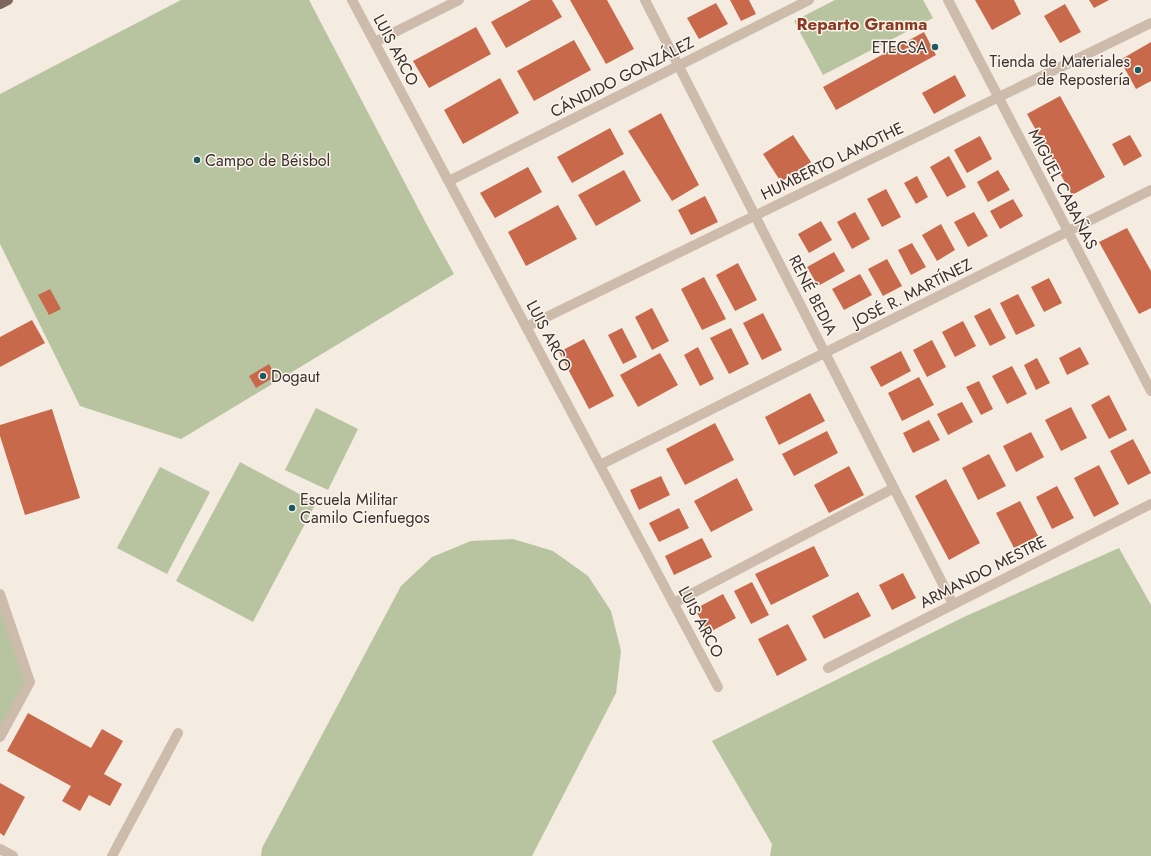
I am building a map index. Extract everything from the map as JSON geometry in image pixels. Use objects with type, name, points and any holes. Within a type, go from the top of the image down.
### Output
[{"type":"main road","points":[[0,4],[8,0]]},
{"type":"street","name":"LUIS ARCO","points":[[352,0],[718,687]]},
{"type":"street","points":[[375,42],[459,0]]},
{"type":"street","name":"RENÉ BEDIA","points":[[645,0],[953,604]]},
{"type":"street","name":"CÁNDIDO GONZÁLEZ","points":[[449,181],[809,0]]},
{"type":"street","name":"MIGUEL CABAÑAS","points":[[948,0],[1151,391]]},
{"type":"street","name":"HUMBERTO LAMOTHE","points":[[526,327],[1151,23]]},
{"type":"street","name":"JOSÉ R. MARTÍNEZ","points":[[600,465],[1151,190]]},
{"type":"street","points":[[674,603],[894,488]]},
{"type":"street","name":"ARMANDO MESTRE","points":[[828,668],[1151,504]]},
{"type":"street","points":[[0,594],[30,682],[0,737]]},
{"type":"street","points":[[112,856],[178,734]]},
{"type":"street","points":[[0,849],[13,856]]},
{"type":"green space","name":"Campo de Béisbol","points":[[181,0],[309,0],[454,274],[181,439],[80,406],[0,244],[0,94]]},
{"type":"green space","points":[[835,0],[923,0],[933,18],[823,75],[794,21]]},
{"type":"green space","points":[[316,408],[358,429],[328,490],[285,470]]},
{"type":"green space","points":[[240,462],[316,503],[253,622],[176,581]]},
{"type":"green space","points":[[160,467],[210,492],[167,574],[117,548]]},
{"type":"green space","points":[[513,539],[553,551],[588,576],[611,611],[621,651],[616,693],[532,856],[261,856],[262,848],[401,586],[432,557],[471,541]]},
{"type":"green space","points":[[1119,548],[1151,605],[1151,856],[770,856],[772,844],[712,741],[966,616]]},
{"type":"green space","points":[[0,594],[30,682],[0,737]]},
{"type":"building","points":[[531,0],[552,0],[562,17],[506,48],[491,22]]},
{"type":"building","points":[[570,0],[607,0],[634,49],[606,64]]},
{"type":"building","points":[[730,0],[749,0],[756,14],[741,21]]},
{"type":"building","points":[[975,0],[1014,0],[1021,14],[992,30]]},
{"type":"building","points":[[1089,0],[1109,0],[1094,8]]},
{"type":"building","points":[[716,3],[728,24],[699,39],[687,18]]},
{"type":"building","points":[[1065,4],[1081,32],[1060,43],[1044,16]]},
{"type":"building","points":[[476,27],[491,54],[429,88],[413,61]]},
{"type":"building","points":[[924,32],[936,55],[836,110],[823,87]]},
{"type":"building","points":[[574,40],[591,70],[534,101],[517,71]]},
{"type":"building","name":"Tienda de Materiales de Repostería","points":[[1151,42],[1151,81],[1136,89],[1120,60]]},
{"type":"building","points":[[955,75],[966,96],[934,114],[922,93]]},
{"type":"building","points":[[500,78],[519,113],[463,144],[444,110]]},
{"type":"building","points":[[1060,96],[1105,177],[1072,195],[1027,114]]},
{"type":"building","points":[[661,113],[699,185],[672,201],[628,131]]},
{"type":"building","points":[[610,128],[624,154],[572,183],[557,157]]},
{"type":"building","points":[[793,135],[811,162],[781,182],[763,154]]},
{"type":"building","points":[[1130,135],[1142,156],[1124,166],[1112,144]]},
{"type":"building","points":[[980,136],[992,159],[967,173],[954,150]]},
{"type":"building","points":[[949,156],[966,187],[947,197],[930,167]]},
{"type":"building","points":[[528,167],[542,192],[495,218],[480,193]]},
{"type":"building","points":[[624,170],[641,201],[596,226],[578,195]]},
{"type":"building","points":[[998,170],[1010,190],[988,202],[977,182]]},
{"type":"building","points":[[917,176],[928,197],[916,204],[904,183]]},
{"type":"building","points":[[886,189],[901,217],[882,227],[867,199]]},
{"type":"building","points":[[705,196],[718,222],[691,235],[678,210]]},
{"type":"building","points":[[1013,199],[1023,216],[1000,229],[990,211]]},
{"type":"building","points":[[558,205],[577,239],[526,266],[508,232]]},
{"type":"building","points":[[855,212],[870,239],[852,249],[837,222]]},
{"type":"building","points":[[974,212],[988,236],[968,247],[954,222]]},
{"type":"building","points":[[821,221],[832,240],[809,253],[798,234]]},
{"type":"building","points":[[941,224],[955,250],[937,261],[922,235]]},
{"type":"building","points":[[1127,228],[1151,271],[1151,308],[1139,314],[1099,242]]},
{"type":"building","points":[[912,243],[926,267],[911,275],[898,250]]},
{"type":"building","points":[[834,252],[845,271],[818,286],[807,267]]},
{"type":"building","points":[[887,259],[902,286],[883,296],[868,269]]},
{"type":"building","points":[[738,263],[757,300],[735,311],[716,275]]},
{"type":"building","points":[[860,274],[872,295],[844,310],[832,289]]},
{"type":"building","points":[[704,277],[726,319],[702,330],[681,289]]},
{"type":"building","points":[[1049,278],[1062,303],[1044,312],[1031,287]]},
{"type":"building","points":[[50,289],[61,309],[49,315],[38,295]]},
{"type":"building","points":[[1018,294],[1035,326],[1016,335],[1000,303]]},
{"type":"building","points":[[652,308],[669,341],[652,350],[635,317]]},
{"type":"building","points":[[990,308],[1006,338],[990,346],[974,316]]},
{"type":"building","points":[[763,313],[782,350],[762,360],[743,323]]},
{"type":"building","points":[[32,320],[45,343],[0,367],[0,337]]},
{"type":"building","points":[[963,321],[976,346],[955,357],[942,332]]},
{"type":"building","points":[[622,328],[637,357],[623,364],[608,335]]},
{"type":"building","points":[[731,328],[749,364],[729,374],[710,338]]},
{"type":"building","points":[[584,339],[614,396],[589,409],[559,352]]},
{"type":"building","points":[[932,340],[946,367],[927,377],[913,350]]},
{"type":"building","points":[[698,347],[714,379],[700,386],[684,355]]},
{"type":"building","points":[[1080,347],[1089,364],[1067,375],[1059,358]]},
{"type":"building","points":[[901,351],[911,371],[881,387],[870,367]]},
{"type":"building","points":[[660,353],[678,385],[638,407],[620,375]]},
{"type":"building","points":[[1037,358],[1050,383],[1036,390],[1024,365]]},
{"type":"building","name":"Dogaut","points":[[269,364],[276,376],[256,388],[249,376]]},
{"type":"building","points":[[1012,366],[1027,394],[1007,404],[992,376]]},
{"type":"building","points":[[919,377],[934,405],[902,421],[888,393]]},
{"type":"building","points":[[979,381],[993,409],[981,415],[966,387]]},
{"type":"building","points":[[810,393],[825,421],[779,445],[765,417]]},
{"type":"building","points":[[1109,395],[1127,430],[1109,439],[1091,405]]},
{"type":"building","points":[[962,402],[973,422],[948,435],[937,414]]},
{"type":"building","points":[[1071,407],[1087,438],[1061,451],[1045,420]]},
{"type":"building","points":[[52,409],[80,498],[25,515],[0,436],[0,425]]},
{"type":"building","points":[[929,420],[940,440],[913,453],[903,433]]},
{"type":"building","points":[[715,423],[734,460],[685,485],[666,449]]},
{"type":"building","points":[[827,431],[838,453],[794,476],[782,454]]},
{"type":"building","points":[[1031,432],[1044,457],[1016,472],[1003,446]]},
{"type":"building","points":[[1133,439],[1151,473],[1128,485],[1110,451]]},
{"type":"building","points":[[989,454],[1006,486],[978,500],[962,468]]},
{"type":"building","points":[[1099,465],[1119,504],[1094,517],[1074,478]]},
{"type":"building","points":[[849,466],[864,495],[829,513],[814,485]]},
{"type":"building","points":[[661,476],[670,495],[639,510],[630,490]]},
{"type":"building","points":[[737,478],[753,510],[711,532],[694,501]]},
{"type":"building","points":[[946,479],[980,543],[949,560],[915,496]]},
{"type":"building","points":[[1057,486],[1074,518],[1052,529],[1036,497]]},
{"type":"building","points":[[1020,501],[1038,536],[1014,548],[996,513]]},
{"type":"building","points":[[679,508],[689,528],[659,542],[649,523]]},
{"type":"building","points":[[702,538],[712,557],[674,575],[665,556]]},
{"type":"building","points":[[814,546],[829,576],[771,605],[755,574]]},
{"type":"building","points":[[903,573],[916,598],[892,610],[879,585]]},
{"type":"building","points":[[752,582],[769,615],[751,624],[734,591]]},
{"type":"building","points":[[858,592],[871,616],[824,639],[812,616]]},
{"type":"building","points":[[723,594],[736,618],[708,633],[695,609]]},
{"type":"building","points":[[788,624],[807,660],[777,676],[758,639]]},
{"type":"building","points":[[28,713],[91,748],[102,729],[123,741],[104,774],[122,784],[110,806],[89,795],[80,811],[62,801],[71,786],[7,751]]},
{"type":"building","points":[[0,783],[25,797],[4,836],[0,833]]},
{"type":"place","name":"ETECSA","points":[[935,47]]},
{"type":"place","name":"Tienda de Materiales de Repostería","points":[[1138,70]]},
{"type":"place","name":"Campo de Béisbol","points":[[197,160]]},
{"type":"place","name":"Dogaut","points":[[263,376]]},
{"type":"place","name":"Escuela Militar Camilo Cienfuegos","points":[[292,508]]},
{"type":"district","name":"Reparto Granma","points":[[862,24]]}]
